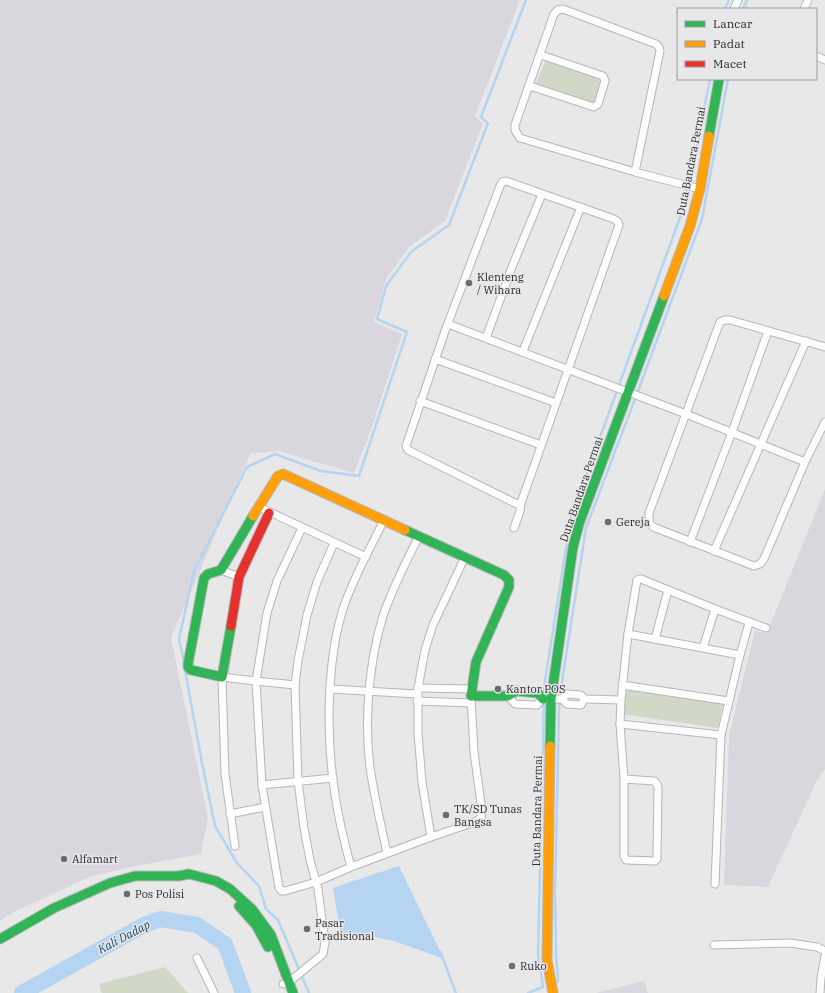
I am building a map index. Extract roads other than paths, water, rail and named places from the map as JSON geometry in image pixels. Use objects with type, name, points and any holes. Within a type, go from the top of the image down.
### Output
[{"type":"street","points":[[635,172],[660,51],[659,47],[656,44],[563,9],[558,10],[554,14],[530,86],[515,125],[515,130],[520,138],[635,172],[697,188]]},
{"type":"street","points":[[530,86],[594,106],[598,104],[605,81],[603,76],[540,55]]},
{"type":"street","name":"Duta Bandara Permai","points":[[552,987],[548,960],[551,699],[573,547],[579,524],[690,226],[718,80]]},
{"type":"street","points":[[514,528],[521,503],[569,370],[619,223],[616,220],[506,181],[501,184],[448,324],[406,443],[407,449],[517,504],[521,503]]},
{"type":"street","points":[[486,338],[512,267],[542,194]]},
{"type":"street","points":[[523,352],[581,207]]},
{"type":"street","points":[[825,347],[730,320],[720,322],[649,514],[649,522],[653,527],[690,542],[754,566],[760,564],[764,560],[806,462],[825,422]]},
{"type":"street","points":[[448,324],[686,414],[806,462]]},
{"type":"street","points":[[690,542],[732,432],[768,331]]},
{"type":"street","points":[[714,551],[806,341]]},
{"type":"street","points":[[435,360],[556,403]]},
{"type":"street","points":[[420,401],[542,445]]},
{"type":"street","points":[[295,685],[256,681],[222,677],[191,670],[188,666],[204,578],[206,574],[210,572],[219,572],[221,570],[278,476],[283,474],[509,578],[510,583],[476,662],[471,696],[474,752],[482,811],[481,818],[475,822],[388,853],[316,882],[285,892],[278,888],[262,785],[256,681],[267,613],[277,581],[302,528]]},
{"type":"street","points":[[259,508],[366,557]]},
{"type":"street","points":[[235,846],[225,774],[222,677],[239,577],[269,513]]},
{"type":"street","points":[[351,867],[340,825],[333,778],[330,731],[330,689],[335,647],[343,608],[384,520]]},
{"type":"street","points":[[388,853],[379,816],[370,767],[368,728],[370,691],[378,635],[383,615],[392,592],[419,536]]},
{"type":"street","points":[[286,987],[323,954],[325,948],[316,882],[304,828],[298,781],[295,685],[298,660],[307,615],[316,582],[334,543]]},
{"type":"street","points":[[431,837],[422,782],[417,695],[425,650],[433,625],[465,557]]},
{"type":"street","points":[[221,570],[239,577]]},
{"type":"street","points":[[624,779],[654,781],[657,784],[657,858],[655,861],[626,860],[624,856],[624,779],[620,724],[621,700],[628,634],[637,580],[641,579],[749,623],[766,628]]},
{"type":"street","points":[[655,639],[668,590]]},
{"type":"street","points":[[703,648],[715,609]]},
{"type":"street","points":[[716,884],[721,735],[749,623]]},
{"type":"street","points":[[628,634],[740,655]]},
{"type":"street","points":[[622,684],[729,701]]},
{"type":"street","points":[[330,689],[417,695],[471,696],[508,696],[516,691],[538,693],[551,699],[567,694],[581,695],[584,699],[621,700]]},
{"type":"street","points":[[417,695],[471,696]]},
{"type":"street","points":[[620,724],[721,735]]},
{"type":"street","points":[[262,785],[333,778]]},
{"type":"street","points":[[230,814],[265,807]]},
{"type":"street","points":[[0,939],[54,908],[110,884],[135,876],[179,876],[203,883],[218,890],[243,909],[265,940],[286,987],[293,993]]},
{"type":"street","points":[[714,945],[790,944],[817,947],[825,951]]},
{"type":"street","points":[[820,993],[825,956]]},
{"type":"street","points":[[197,958],[214,993]]},
{"type":"water","points":[[399,866],[442,958],[394,941],[361,934],[341,935],[333,888]]},
{"type":"waterway","points":[[184,661],[179,639],[194,571],[247,467],[275,454],[321,471],[359,476],[407,332],[377,319],[386,286],[411,252],[449,225],[488,123],[481,117],[526,0]]},
{"type":"waterway","points":[[725,8],[729,0]]},
{"type":"waterway","points":[[743,8],[747,0]]},
{"type":"waterway","points":[[544,695],[571,517],[686,201],[710,80]]},
{"type":"waterway","points":[[554,983],[558,981],[555,893],[559,708],[586,528],[702,219],[728,80]]},
{"type":"waterway","points":[[185,670],[215,826],[237,863],[259,886],[266,909],[278,920],[309,993]]},
{"type":"waterway","points":[[528,993],[543,987],[538,954],[544,702]]},
{"type":"waterway","name":"Kali Dadap","points":[[22,993],[144,925],[161,919],[197,925],[225,944],[243,993]]},
{"type":"waterway","points":[[437,950],[440,951],[456,993]]},
{"type":"place","name":"Klenteng / Wihara","points":[[469,283]]},
{"type":"place","name":"Gereja","points":[[608,522]]},
{"type":"place","name":"Kantor POS","points":[[498,689]]},
{"type":"place","name":"TK/SD Tunas Bangsa","points":[[446,815]]},
{"type":"place","name":"Alfamart","points":[[64,859]]},
{"type":"place","name":"Pos Polisi","points":[[127,894]]},
{"type":"place","name":"Pasar Tradisional","points":[[307,929]]},
{"type":"place","name":"Ruko","points":[[512,966]]}]
